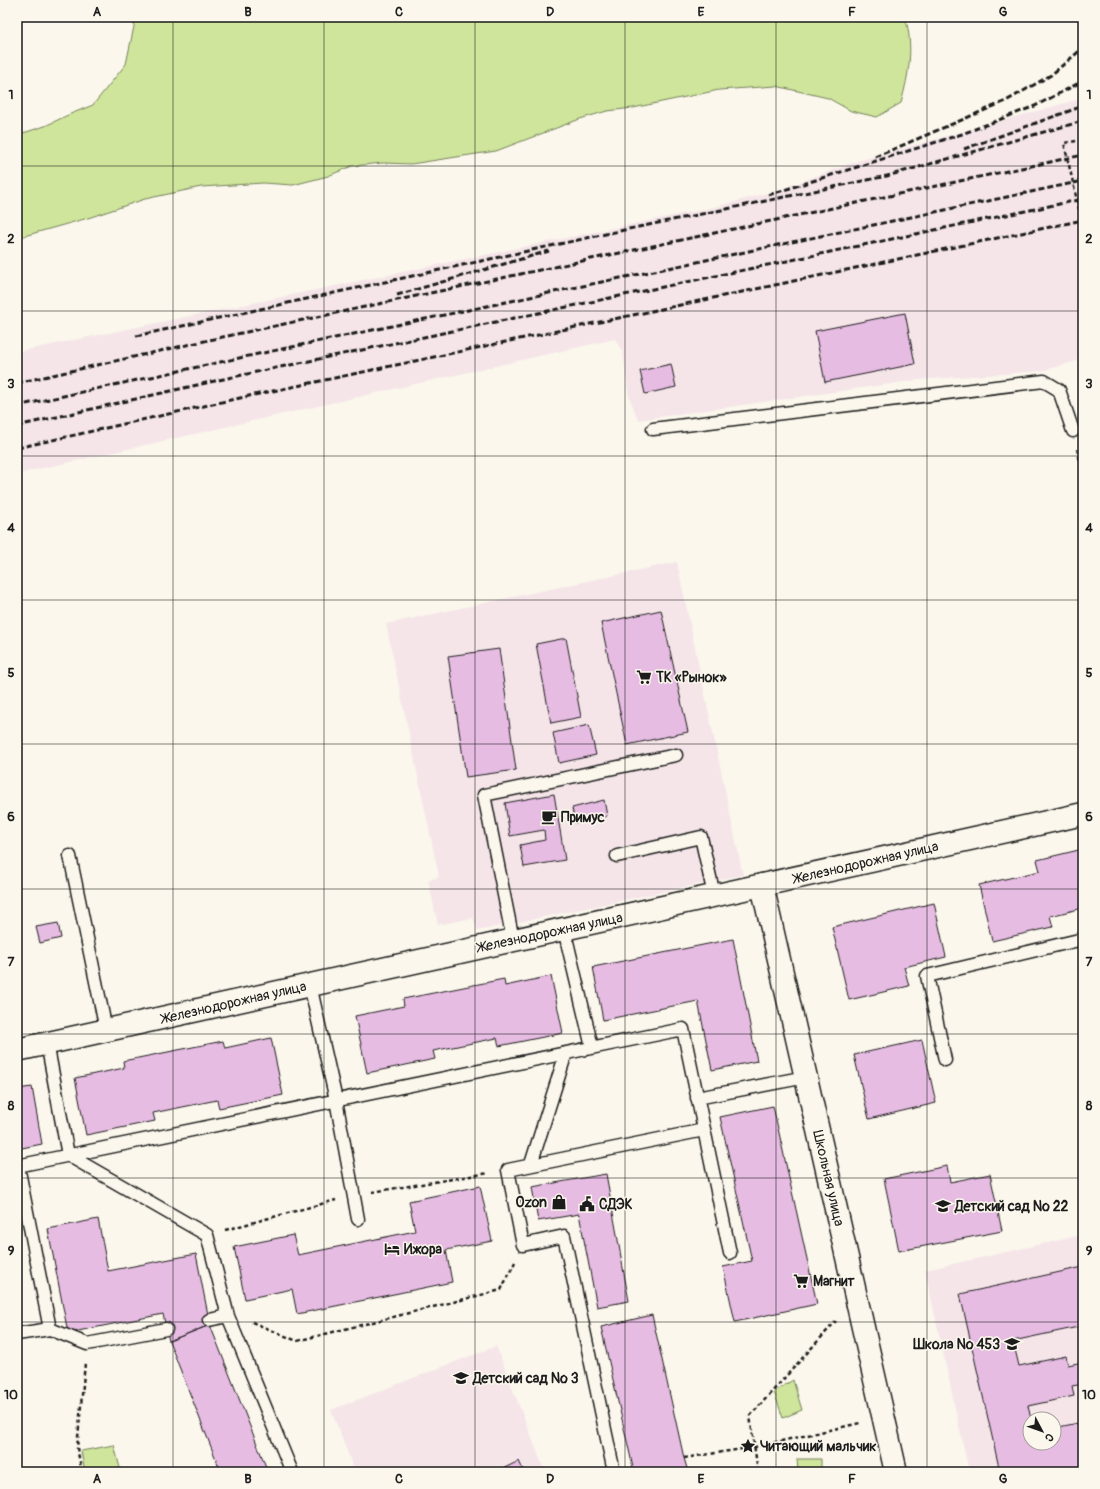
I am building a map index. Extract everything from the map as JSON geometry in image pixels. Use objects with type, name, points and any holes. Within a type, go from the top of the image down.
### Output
[{"type":"street","name":"Железнодорожная улица","points":[[17,1050],[1083,814]]},
{"type":"street","name":"Школьная улица","points":[[762,885],[896,1472]]},
{"type":"lane","points":[[654,429],[1044,381],[1059,390],[1073,430]]},
{"type":"lane","points":[[513,940],[484,795],[676,755]]},
{"type":"lane","points":[[617,856],[701,837],[714,895]]},
{"type":"lane","points":[[70,856],[106,1030]]},
{"type":"lane","points":[[564,929],[592,1047]]},
{"type":"lane","points":[[945,1060],[927,976],[1083,939]]},
{"type":"lane","points":[[310,985],[336,1100],[352,1196],[358,1219]]},
{"type":"lane","points":[[50,1329],[18,1166],[683,1029],[730,1253]]},
{"type":"lane","points":[[47,1043],[68,1155],[207,1235],[228,1314],[292,1472]]},
{"type":"lane","points":[[531,1164],[566,1053]]},
{"type":"lane","points":[[697,1098],[806,1077]]},
{"type":"lane","points":[[614,1472],[564,1236],[523,1245],[508,1170],[531,1164],[704,1130]]},
{"type":"lane","points":[[209,1320],[228,1314]]},
{"type":"lane","points":[[17,1334],[50,1329],[87,1344],[166,1328]]},
{"type":"path","points":[[1083,140],[1064,143],[1083,227]]},
{"type":"path","points":[[207,1235],[352,1196],[508,1170]]},
{"type":"path","points":[[228,1314],[297,1341],[501,1290],[523,1245]]},
{"type":"path","points":[[758,1472],[750,1416],[836,1320]]},
{"type":"path","points":[[82,1472],[77,1448],[87,1344]]},
{"type":"path","points":[[684,1458],[755,1447],[866,1422]]},
{"type":"shaded area","points":[[1083,98],[1083,359],[1042,371],[918,380],[638,420],[628,393],[623,353],[615,339],[17,474],[17,352],[715,207],[778,190],[858,161]]},
{"type":"shaded area","points":[[677,562],[743,875],[477,931],[473,918],[438,925],[428,880],[439,877],[386,624]]},
{"type":"shaded area","name":"Школа № 453","points":[[1083,1235],[1083,1472],[969,1472],[925,1270]]},
{"type":"shaded area","name":"Детский сад № 3","points":[[496,1346],[545,1472],[355,1472],[331,1410]]},
{"type":"green space","points":[[136,17],[905,17],[908,28],[910,49],[908,71],[901,103],[877,117],[851,111],[828,98],[776,86],[719,90],[633,108],[607,111],[580,119],[496,151],[411,164],[383,163],[352,166],[328,176],[293,185],[263,183],[201,187],[145,199],[88,218],[17,238],[17,135],[45,126],[93,105],[126,64]]},
{"type":"green space","points":[[793,1380],[802,1410],[783,1418],[774,1392]]},
{"type":"green space","points":[[114,1445],[121,1472],[85,1472],[81,1451]]},
{"type":"green space","points":[[797,1459],[821,1459],[821,1472],[798,1472]]},
{"type":"building","points":[[905,313],[915,364],[825,382],[815,331]]},
{"type":"building","points":[[671,364],[676,387],[645,394],[640,371]]},
{"type":"building","name":"ТК «Рынок»","points":[[661,610],[688,732],[627,745],[601,623]]},
{"type":"building","points":[[566,638],[581,717],[551,723],[536,644]]},
{"type":"building","points":[[499,649],[516,770],[466,777],[448,656]]},
{"type":"building","points":[[589,725],[596,755],[559,763],[553,733]]},
{"type":"building","points":[[554,794],[565,860],[524,867],[520,845],[545,840],[544,830],[510,836],[505,803]]},
{"type":"building","points":[[604,800],[607,816],[575,823],[572,808]]},
{"type":"building","points":[[1083,849],[1083,908],[1050,916],[1053,927],[992,941],[979,885],[1040,871],[1037,860]]},
{"type":"building","points":[[934,903],[946,957],[904,967],[909,986],[849,1000],[832,927]]},
{"type":"building","points":[[58,923],[61,938],[40,943],[36,927]]},
{"type":"building","points":[[733,939],[757,1061],[712,1070],[698,1001],[603,1020],[593,967]]},
{"type":"building","points":[[551,976],[563,1033],[499,1046],[497,1038],[433,1051],[435,1059],[367,1073],[355,1016],[404,1006],[403,999],[504,979],[505,986]]},
{"type":"building","points":[[271,1038],[283,1095],[219,1108],[217,1100],[153,1113],[155,1121],[86,1135],[75,1078],[124,1068],[123,1061],[223,1041],[225,1048]]},
{"type":"building","points":[[922,1040],[936,1103],[869,1119],[854,1055]]},
{"type":"building","points":[[32,1087],[42,1144],[17,1149],[17,1089]]},
{"type":"building","points":[[773,1106],[817,1304],[735,1322],[723,1267],[752,1261],[720,1117]]},
{"type":"building","name":"Детский сад № 22","points":[[947,1166],[950,1182],[990,1174],[1002,1231],[899,1251],[884,1179]]},
{"type":"building","points":[[606,1174],[629,1301],[597,1307],[579,1214],[538,1221],[532,1187]]},
{"type":"building","name":"Ижора","points":[[480,1186],[492,1241],[446,1250],[452,1282],[297,1314],[292,1289],[245,1299],[234,1247],[293,1235],[298,1255],[415,1231],[409,1201]]},
{"type":"building","points":[[98,1219],[108,1271],[196,1254],[210,1325],[169,1341],[163,1314],[68,1333],[48,1229]]},
{"type":"building","points":[[1083,1267],[1083,1326],[1013,1341],[1019,1366],[1066,1356],[1068,1365],[1083,1362],[1083,1384],[1072,1386],[1074,1396],[1028,1406],[1029,1411],[1022,1411],[1022,1451],[1062,1451],[1062,1426],[1083,1422],[1083,1472],[1000,1472],[960,1294]]},
{"type":"building","points":[[652,1315],[688,1472],[634,1472],[601,1327]]},
{"type":"building","points":[[210,1325],[268,1472],[221,1472],[169,1341]]},
{"type":"building","points":[[519,1461],[524,1472],[496,1472]]},
{"type":"railway","points":[[875,157],[1006,101],[1051,75],[1083,48]]},
{"type":"railway","points":[[768,195],[962,134],[1035,106],[1083,81]]},
{"type":"railway","points":[[964,149],[1083,106]]},
{"type":"railway","points":[[136,336],[624,230],[887,176],[1083,121]]},
{"type":"railway","points":[[17,383],[218,338],[1083,155]]},
{"type":"railway","points":[[17,406],[1083,181]]},
{"type":"railway","points":[[17,426],[228,378],[1083,199]]},
{"type":"railway","points":[[17,448],[235,399],[1083,220]]},
{"type":"railway","points":[[397,295],[549,251]]},
{"type":"place","name":"ТК «Рынок»","points":[[644,677]]},
{"type":"place","name":"Примус","points":[[549,817]]},
{"type":"place","name":"Ozon","points":[[559,1202]]},
{"type":"place","name":"СДЭК","points":[[587,1204]]},
{"type":"place","name":"Детский сад № 22","points":[[943,1206]]},
{"type":"place","name":"Ижора","points":[[392,1249]]},
{"type":"place","name":"Магнит","points":[[801,1281]]},
{"type":"place","name":"Школа № 453","points":[[1012,1344]]},
{"type":"place","name":"Детский сад № 3","points":[[461,1378]]},
{"type":"place","name":"Читающий мальчик","points":[[748,1446]]}]
